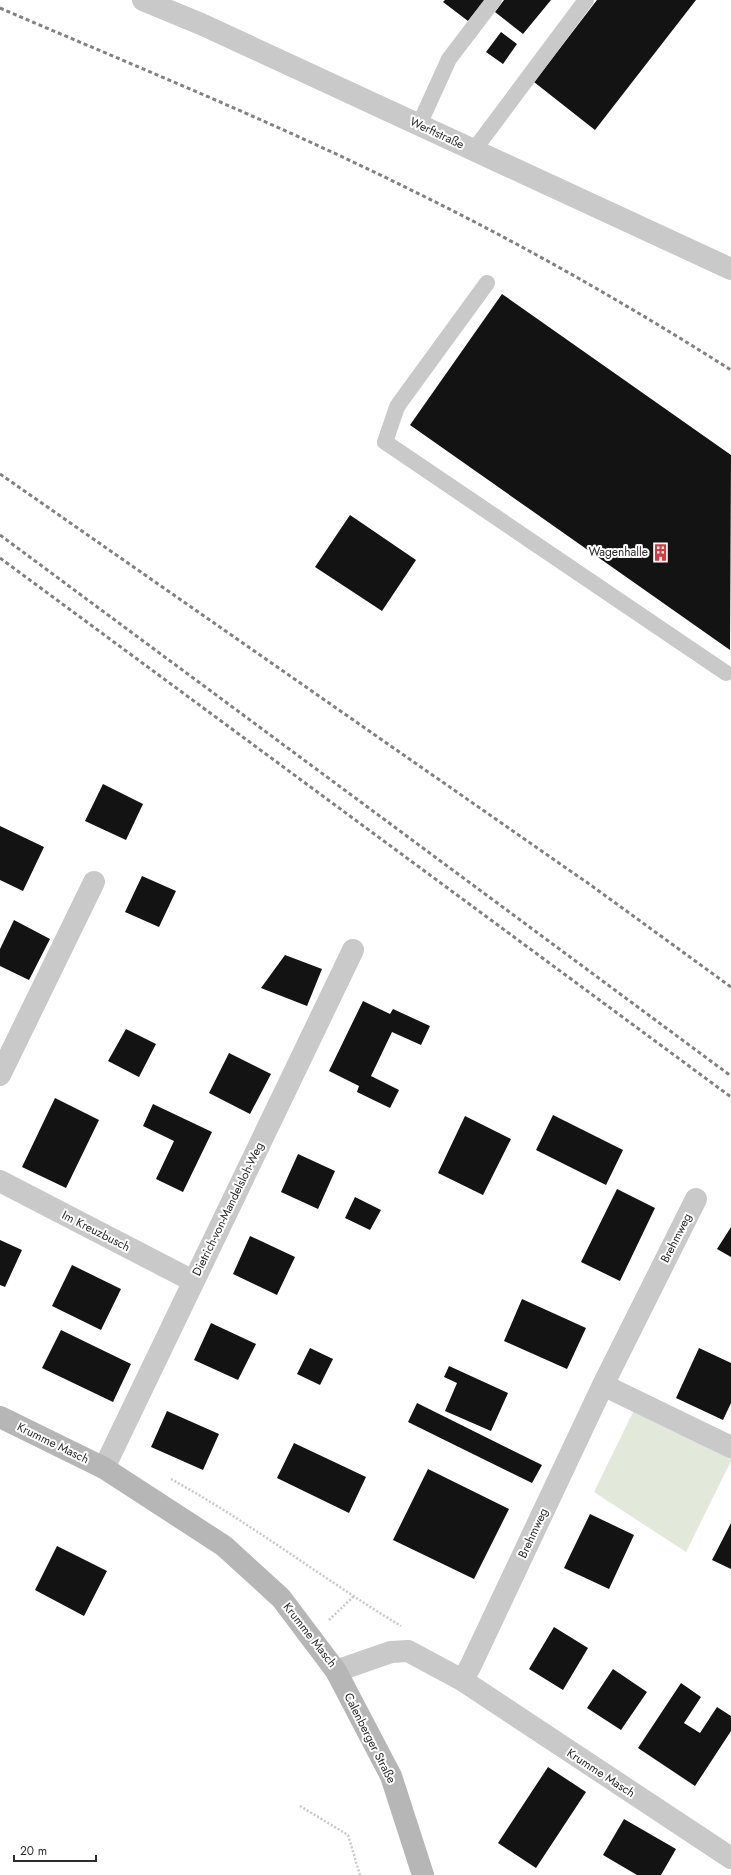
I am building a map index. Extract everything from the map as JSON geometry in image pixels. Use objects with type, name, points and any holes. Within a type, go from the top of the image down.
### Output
[{"type":"street","name":"Werftstraße","points":[[143,0],[208,27],[731,269]]},
{"type":"street","points":[[0,1075],[94,882]]},
{"type":"street","name":"Dietrich-von-Mandelsloh-Weg","points":[[104,1468],[192,1281],[353,950]]},
{"type":"street","name":"Im Kreuzbusch","points":[[0,1181],[192,1281]]},
{"type":"street","name":"Brehmweg","points":[[462,1680],[470,1667],[602,1385],[696,1198]]},
{"type":"street","points":[[602,1385],[731,1447]]},
{"type":"street","name":"Krumme Masch","points":[[0,1417],[104,1468],[224,1546],[280,1598],[312,1637],[336,1671],[391,1652],[408,1651],[462,1680],[731,1858]]},
{"type":"street","name":"Calenberger Straße","points":[[336,1671],[391,1776],[423,1875]]},
{"type":"lane","points":[[420,125],[449,59],[494,0]]},
{"type":"lane","points":[[474,150],[586,0]]},
{"type":"lane","points":[[487,283],[397,407],[385,442],[726,673]]},
{"type":"path","points":[[167,1477],[208,1499],[353,1597],[405,1628]]},
{"type":"path","points":[[312,1637],[353,1597]]},
{"type":"path","points":[[300,1806],[348,1835],[360,1875]]},
{"type":"green space","points":[[634,1410],[731,1458],[731,1461],[686,1552],[594,1492]]},
{"type":"building","points":[[445,0],[485,0],[468,21],[443,2]]},
{"type":"building","points":[[504,0],[551,0],[523,34],[495,12]]},
{"type":"building","points":[[597,0],[696,0],[595,130],[534,82]]},
{"type":"building","points":[[501,32],[517,44],[503,64],[486,52]]},
{"type":"building","name":"Wagenhalle","points":[[502,294],[731,455],[730,650],[410,425]]},
{"type":"building","points":[[350,515],[416,560],[382,611],[315,567]]},
{"type":"building","points":[[103,784],[143,804],[126,840],[85,821]]},
{"type":"building","points":[[0,826],[44,847],[23,891],[0,880]]},
{"type":"building","points":[[142,876],[176,891],[159,927],[125,912]]},
{"type":"building","points":[[14,920],[50,939],[29,980],[0,966],[0,949]]},
{"type":"building","points":[[285,955],[322,969],[307,1006],[261,988]]},
{"type":"building","points":[[363,1001],[390,1014],[393,1009],[430,1026],[421,1045],[392,1032],[371,1076],[399,1090],[390,1108],[357,1092],[359,1086],[329,1071]]},
{"type":"building","points":[[126,1029],[156,1044],[139,1077],[108,1061]]},
{"type":"building","points":[[229,1053],[271,1074],[250,1114],[209,1093]]},
{"type":"building","points":[[55,1098],[99,1120],[66,1188],[22,1167]]},
{"type":"building","points":[[153,1104],[212,1132],[183,1192],[156,1179],[174,1141],[143,1126]]},
{"type":"building","points":[[553,1115],[623,1150],[606,1185],[536,1150]]},
{"type":"building","points":[[465,1116],[511,1139],[483,1195],[438,1173]]},
{"type":"building","points":[[298,1154],[335,1171],[318,1209],[281,1192]]},
{"type":"building","points":[[617,1189],[655,1208],[620,1281],[581,1262]]},
{"type":"building","points":[[355,1197],[381,1210],[370,1230],[345,1218]]},
{"type":"building","points":[[731,1227],[731,1257],[717,1249]]},
{"type":"building","points":[[250,1236],[295,1257],[277,1295],[233,1274]]},
{"type":"building","points":[[0,1240],[22,1250],[5,1287],[0,1285]]},
{"type":"building","points":[[72,1265],[121,1289],[101,1330],[52,1306]]},
{"type":"building","points":[[522,1299],[586,1328],[567,1369],[504,1341]]},
{"type":"building","points":[[211,1323],[256,1344],[238,1380],[194,1360]]},
{"type":"building","points":[[61,1330],[131,1364],[113,1402],[42,1368]]},
{"type":"building","points":[[310,1348],[333,1359],[320,1385],[297,1374]]},
{"type":"building","points":[[699,1348],[731,1363],[731,1403],[723,1420],[676,1398]]},
{"type":"building","points":[[449,1366],[508,1393],[491,1431],[445,1411],[457,1383],[444,1377]]},
{"type":"building","points":[[417,1403],[542,1465],[532,1483],[408,1422]]},
{"type":"building","points":[[167,1411],[219,1434],[203,1470],[151,1447]]},
{"type":"building","points":[[294,1443],[366,1477],[349,1513],[277,1478]]},
{"type":"building","points":[[428,1469],[509,1509],[474,1579],[393,1540]]},
{"type":"building","points":[[590,1514],[634,1535],[609,1589],[564,1568]]},
{"type":"building","points":[[731,1523],[731,1569],[712,1560]]},
{"type":"building","points":[[57,1546],[107,1571],[84,1616],[35,1590]]},
{"type":"building","points":[[554,1627],[588,1648],[563,1690],[529,1669]]},
{"type":"building","points":[[613,1669],[647,1692],[621,1730],[587,1708]]},
{"type":"building","points":[[681,1683],[701,1697],[684,1723],[700,1733],[717,1707],[731,1716],[731,1731],[695,1786],[638,1748]]},
{"type":"building","points":[[548,1767],[586,1792],[536,1868],[498,1843]]},
{"type":"building","points":[[624,1819],[676,1849],[661,1875],[637,1875],[603,1855]]},
{"type":"railway","points":[[0,8],[257,118],[409,189],[492,231],[573,275],[652,321],[731,370]]},
{"type":"railway","points":[[0,474],[592,886],[731,987]]},
{"type":"railway","points":[[0,535],[731,1076]]},
{"type":"railway","points":[[0,558],[731,1097]]},
{"type":"place","name":"Wagenhalle","points":[[661,552]]}]
